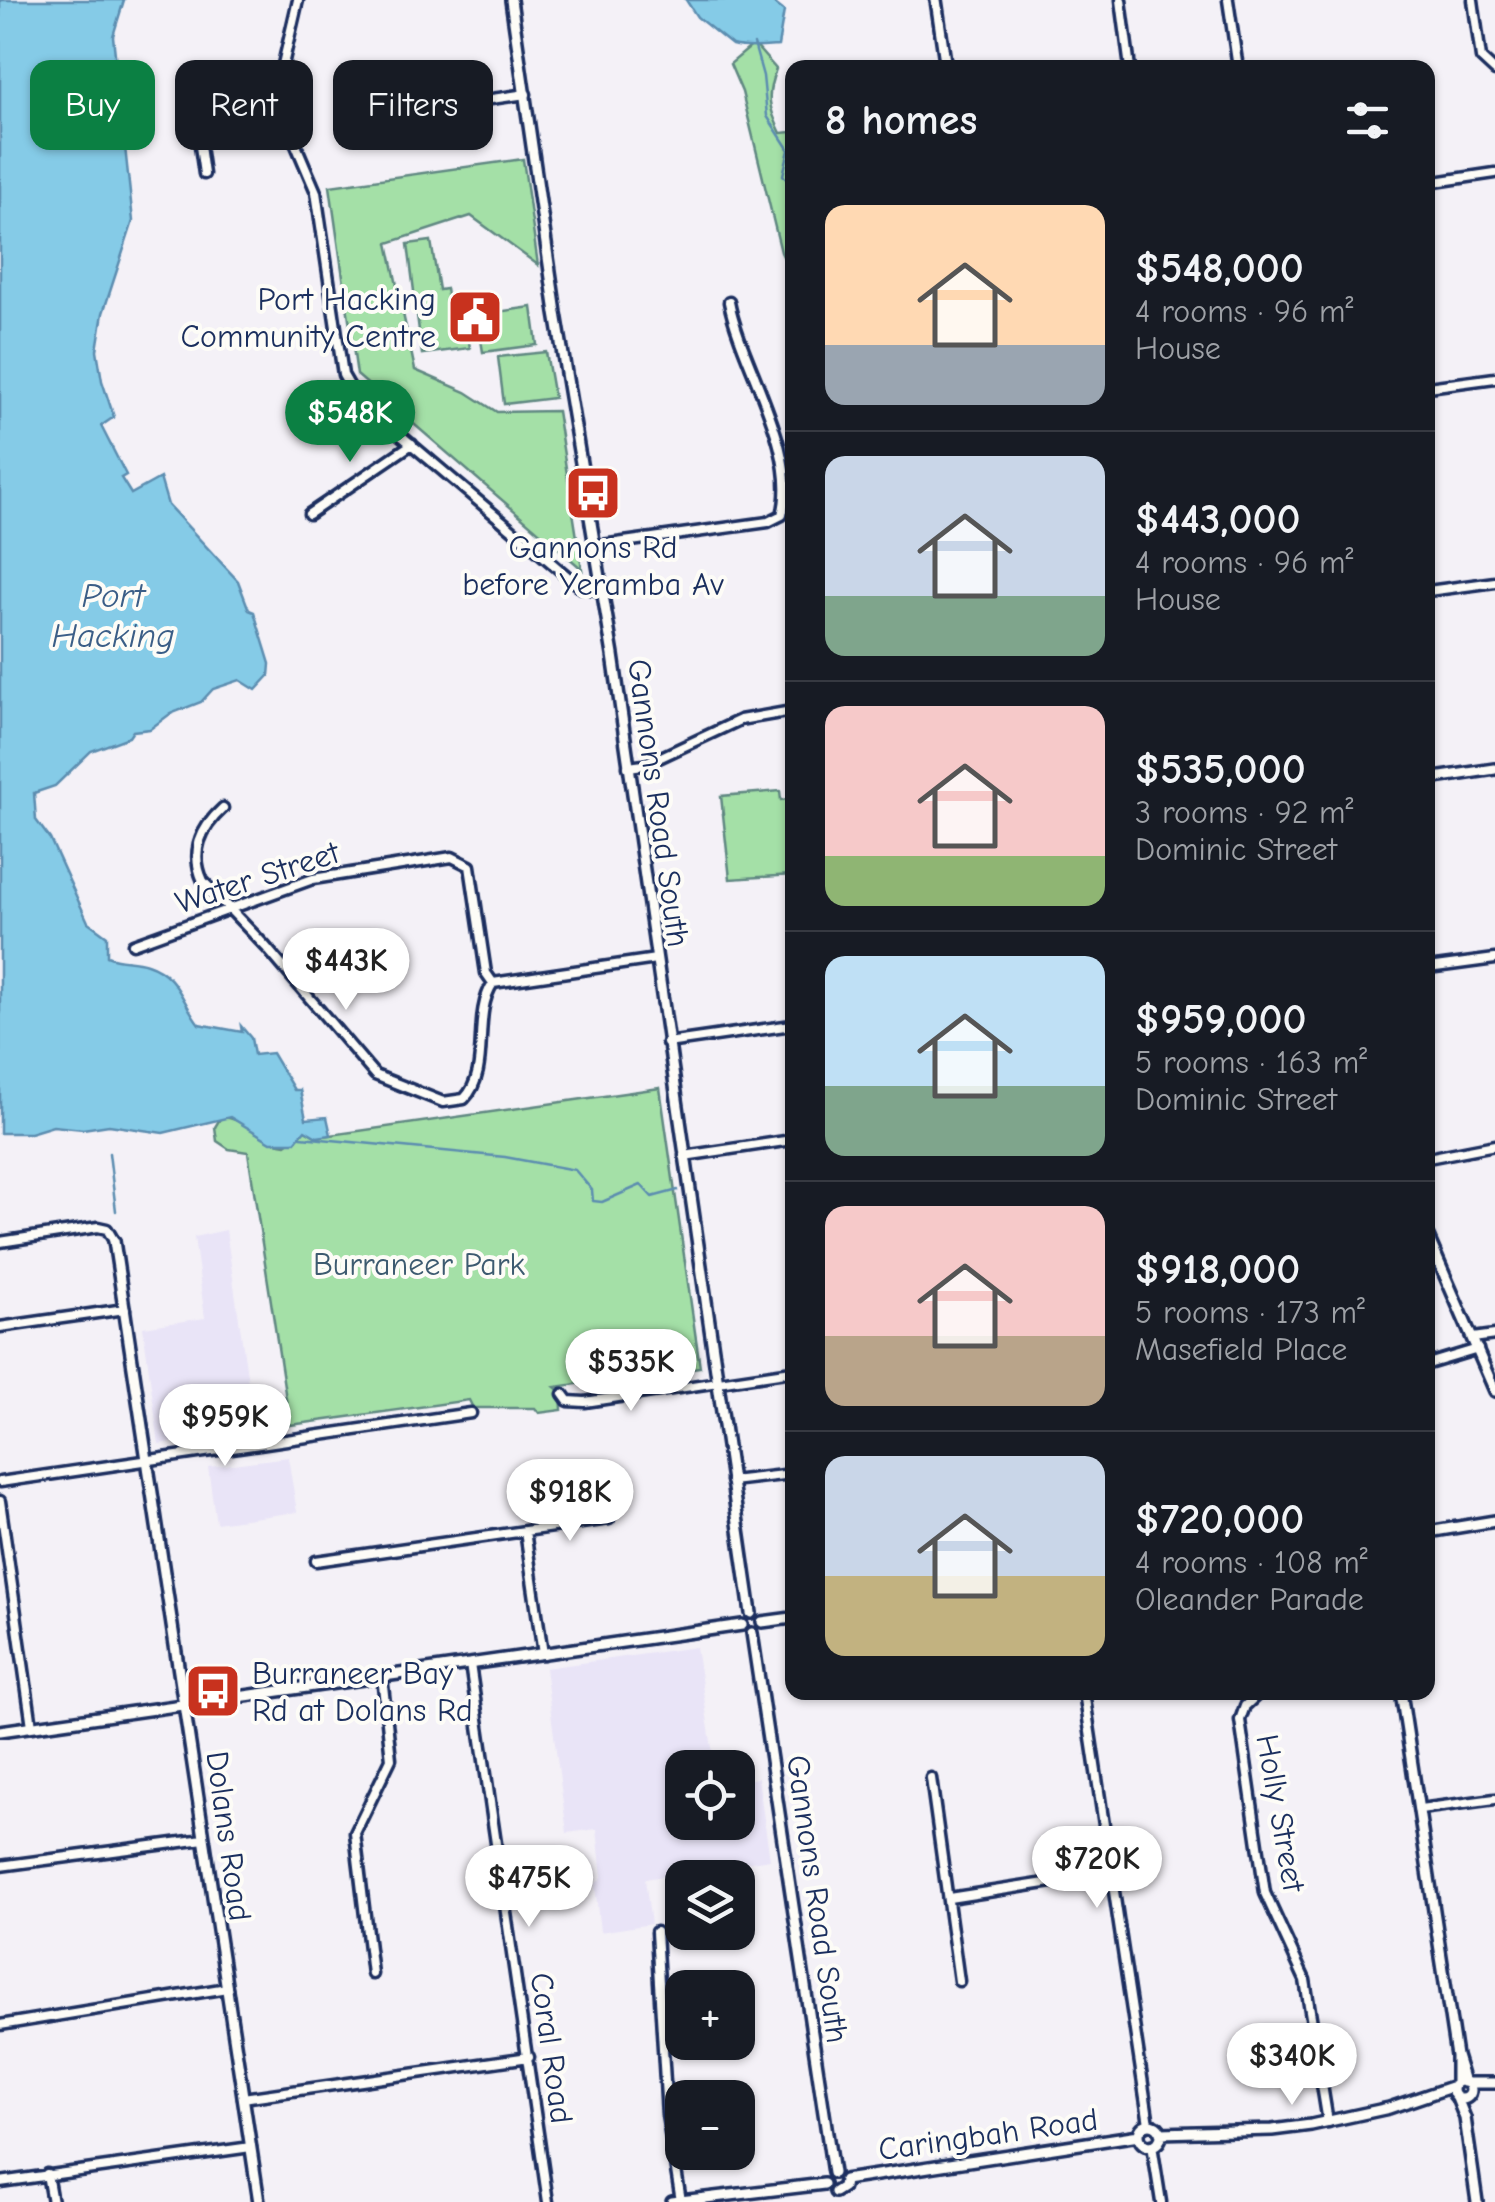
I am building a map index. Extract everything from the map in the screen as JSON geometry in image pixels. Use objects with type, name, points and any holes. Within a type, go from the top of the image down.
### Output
[{"type":"street","points":[[284,60],[298,0]]},
{"type":"street","name":"Gannons Road South","points":[[511,0],[556,313],[602,591],[751,1613]]},
{"type":"street","points":[[936,0],[945,60]]},
{"type":"street","points":[[1120,0],[1129,60]]},
{"type":"street","points":[[1228,0],[1237,60]]},
{"type":"street","points":[[1473,0],[1481,58],[1491,69]]},
{"type":"street","points":[[493,99],[526,94]]},
{"type":"street","points":[[201,150],[204,174]]},
{"type":"street","points":[[297,150],[318,197],[343,375],[354,394],[580,587],[602,591]]},
{"type":"street","points":[[1435,182],[1495,173]]},
{"type":"street","points":[[729,302],[775,432],[785,494]]},
{"type":"street","points":[[1435,386],[1495,378]]},
{"type":"street","points":[[308,514],[412,444]]},
{"type":"street","points":[[595,546],[768,522],[782,515],[785,504]]},
{"type":"street","points":[[1435,591],[1495,582]]},
{"type":"street","points":[[628,767],[644,765],[740,720],[785,713]]},
{"type":"street","points":[[1435,778],[1495,770]]},
{"type":"street","points":[[222,808],[206,824],[200,838],[197,868],[203,881],[371,1072],[443,1102],[464,1099],[474,1086],[484,1002],[493,983],[656,959]]},
{"type":"street","name":"Water Street","points":[[133,944],[329,875],[452,857],[470,866],[486,973],[493,983]]},
{"type":"street","points":[[1435,967],[1495,959]]},
{"type":"street","points":[[668,1043],[785,1026]]},
{"type":"street","points":[[684,1156],[785,1141]]},
{"type":"street","points":[[1435,1157],[1495,1145]]},
{"type":"street","points":[[0,1242],[98,1227],[107,1230],[114,1240]]},
{"type":"street","name":"Dolans Road","points":[[114,1240],[259,2202]]},
{"type":"street","points":[[1435,1253],[1495,1391]]},
{"type":"street","points":[[0,1327],[126,1310]]},
{"type":"street","points":[[1472,1338],[1495,1335]]},
{"type":"street","points":[[1435,1362],[1478,1350]]},
{"type":"street","points":[[565,1401],[785,1372]]},
{"type":"street","points":[[0,1482],[471,1413]]},
{"type":"street","points":[[731,1480],[785,1475]]},
{"type":"street","points":[[0,1500],[32,1726]]},
{"type":"street","points":[[316,1562],[609,1519]]},
{"type":"street","points":[[1435,1531],[1495,1522]]},
{"type":"street","points":[[525,1532],[543,1654]]},
{"type":"street","points":[[742,1625],[751,1613],[762,1622],[785,1619]]},
{"type":"street","points":[[0,1731],[742,1625],[752,1633],[762,1622]]},
{"type":"street","name":"Gannons Road South","points":[[752,1633],[833,2173]]},
{"type":"street","name":"Coral Road","points":[[470,1664],[548,2202]]},
{"type":"street","points":[[372,1974],[355,1833],[390,1759],[382,1676]]},
{"type":"street","points":[[1085,1700],[1149,2124],[1160,2133],[1272,2130],[1328,2122],[1494,2083]]},
{"type":"street","name":"Holly Street","points":[[1251,1700],[1240,1720],[1265,1893],[1305,1980],[1328,2122]]},
{"type":"street","points":[[1403,1700],[1477,2202]]},
{"type":"street","points":[[931,1778],[959,1980]]},
{"type":"street","points":[[1420,1809],[1495,1798]]},
{"type":"street","points":[[0,1866],[204,1839]]},
{"type":"street","points":[[949,1898],[1110,1874]]},
{"type":"street","points":[[656,1932],[676,2201],[824,2184],[833,2173],[844,2180],[836,2197],[824,2184]]},
{"type":"street","points":[[0,2025],[227,1988]]},
{"type":"street","points":[[243,2098],[529,2057]]},
{"type":"street","points":[[1149,2124],[1139,2136],[1143,2143],[1152,2145]]},
{"type":"street","points":[[1160,2133],[1152,2145],[1161,2202]]},
{"type":"street","name":"Caringbah Road","points":[[844,2180],[1139,2136]]},
{"type":"street","points":[[0,2182],[251,2147]]},
{"type":"street","points":[[47,2174],[52,2202]]},
{"type":"shaded area","points":[[226,1230],[255,1430],[159,1444],[143,1327],[205,1318],[194,1237]]},
{"type":"shaded area","points":[[288,1457],[297,1512],[216,1523],[208,1467]]},
{"type":"shaded area","points":[[696,1647],[712,1750],[665,1750],[665,1840],[755,1840],[758,1778],[770,1859],[665,1860],[665,1876],[645,1879],[651,1924],[600,1932],[595,1885],[602,1877],[597,1829],[567,1833],[545,1668]]},
{"type":"green space","points":[[754,44],[776,69],[770,94],[777,124],[781,133],[785,133],[785,260],[742,92],[730,64]]},
{"type":"green space","points":[[523,159],[538,265],[471,216],[388,243],[415,370],[466,392],[497,412],[557,411],[582,569],[357,375],[330,186]]},
{"type":"green space","points":[[431,241],[439,290],[446,289],[448,301],[462,299],[470,348],[422,354],[408,244]]},
{"type":"green space","points":[[532,307],[537,345],[483,352],[477,315]]},
{"type":"green space","points":[[546,352],[554,398],[504,404],[498,357]]},
{"type":"green space","points":[[780,791],[781,800],[785,800],[785,875],[730,879],[721,796]]},
{"type":"green space","name":"Burraneer Park","points":[[660,1088],[700,1367],[555,1387],[561,1392],[562,1410],[539,1413],[535,1408],[473,1408],[469,1400],[290,1425],[248,1152],[229,1149],[217,1141],[215,1127],[221,1117],[239,1121],[286,1144],[305,1130],[317,1137]]},
{"type":"water","name":"Port Hacking","points":[[0,0],[124,0],[113,36],[116,60],[30,60],[30,150],[125,150],[133,221],[103,313],[97,350],[114,417],[101,426],[126,475],[121,478],[131,494],[160,478],[168,505],[238,581],[249,610],[254,612],[270,664],[269,676],[256,690],[240,680],[213,689],[201,702],[170,714],[150,729],[133,731],[129,737],[91,751],[55,786],[34,793],[36,820],[50,839],[88,922],[107,936],[107,956],[147,964],[166,974],[199,1024],[242,1032],[241,1026],[251,1038],[254,1055],[272,1053],[294,1090],[300,1090],[306,1119],[327,1117],[331,1135],[317,1137],[305,1130],[295,1142],[271,1142],[230,1117],[163,1133],[109,1125],[83,1129],[53,1126],[30,1133],[0,1133]]},
{"type":"water","points":[[686,0],[770,0],[784,11],[778,46],[732,45],[697,17]]},
{"type":"waterway","points":[[754,44],[763,76],[767,116],[785,144]]},
{"type":"waterway","points":[[785,167],[785,178]]},
{"type":"waterway","points":[[301,1137],[505,1157],[575,1170],[592,1190],[593,1201],[602,1202],[641,1185],[652,1197],[678,1190]]},
{"type":"waterway","points":[[109,1153],[116,1211]]},
{"type":"place","name":"Port Hacking Community Centre","points":[[475,317]]},
{"type":"place","name":"Gannons Rd before Yeramba Av","points":[[593,493]]},
{"type":"place","name":"Burraneer Bay Rd at Dolans Rd","points":[[213,1691]]}]
